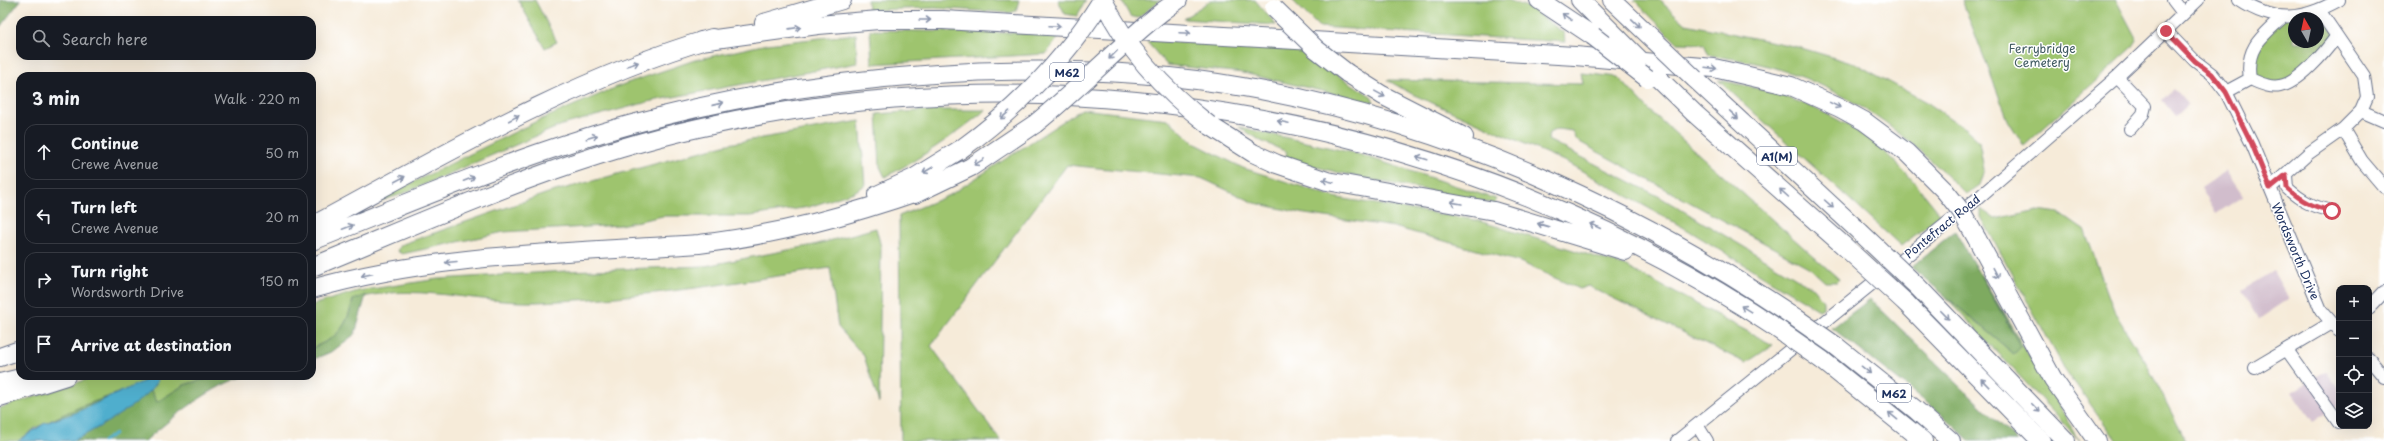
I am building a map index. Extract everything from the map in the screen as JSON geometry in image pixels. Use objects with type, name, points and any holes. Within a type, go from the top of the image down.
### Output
[{"type":"highway","points":[[316,224],[542,103],[620,69],[701,41],[842,0]]},
{"type":"highway","points":[[764,234],[817,218],[874,196],[914,178],[961,149],[998,121],[1044,78],[1078,36],[1102,0],[1118,27],[1144,63],[1174,96],[1209,125],[1253,152],[1302,173],[1353,187],[1494,211],[1620,249],[1698,280]]},
{"type":"highway","points":[[490,259],[660,255],[742,248],[799,235],[846,222],[884,209],[971,167],[1035,124],[1087,80],[1141,29],[1178,0]]},
{"type":"highway","points":[[1539,0],[1653,78]]},
{"type":"highway","name":"A1(M)","points":[[1580,0],[1618,38],[1653,78],[1844,246],[1906,303],[2041,441]]},
{"type":"highway","name":"A1(M)","points":[[1612,0],[1918,287],[2066,441]]},
{"type":"highway","points":[[1272,4],[1311,45],[1347,73],[1382,95],[1558,186]]},
{"type":"highway","points":[[701,41],[818,25],[879,20],[943,20],[1575,56],[1714,68],[1791,86],[1840,108],[1864,121],[1902,149],[1945,191],[1961,212],[1977,239],[2053,379],[2097,441]]},
{"type":"highway","name":"M62","points":[[316,239],[491,171],[628,125],[724,103],[821,86],[905,78],[1002,72],[1098,72],[1188,79],[1243,87],[1302,99],[1450,141],[1558,186],[1665,237],[1740,280],[1836,346],[1916,410],[1951,441]]},
{"type":"highway","name":"M62","points":[[316,265],[530,177],[595,155],[695,128],[766,114],[901,97],[1015,94],[1112,98],[1214,110],[1299,126],[1366,142],[1455,169],[1535,200],[1605,230],[1698,280],[1779,330],[1822,360],[1923,441]]},
{"type":"highway","points":[[316,288],[405,267],[490,259],[699,244],[764,234],[803,227],[846,216],[926,190]]},
{"type":"highway","points":[[0,357],[16,351]]},
{"type":"highway","points":[[0,382],[16,376]]},
{"type":"highway","points":[[0,382],[16,379]]},
{"type":"highway","points":[[0,397],[53,380]]},
{"type":"street","points":[[2174,0],[2183,14]]},
{"type":"street","name":"Pontefract Road","points":[[1677,441],[1977,198],[2116,77],[2198,0]]},
{"type":"street","points":[[2239,0],[2258,11],[2282,18],[2319,10],[2339,0]]},
{"type":"street","points":[[2270,188],[2310,153],[2343,128],[2361,111],[2367,97],[2364,76],[2351,54],[2336,37],[2319,10]]},
{"type":"street","points":[[2250,79],[2250,55],[2261,37],[2282,18]]},
{"type":"street","name":"Wordsworth Drive","points":[[2166,31],[2195,61],[2212,74],[2226,92],[2252,144],[2321,310],[2335,327]]},
{"type":"street","points":[[2250,79],[2265,86],[2281,86],[2301,75],[2336,37]]},
{"type":"street","points":[[2116,77],[2145,106],[2144,114],[2130,129]]},
{"type":"street","points":[[2226,92],[2250,79]]},
{"type":"street","points":[[2361,111],[2384,121]]},
{"type":"street","points":[[2343,128],[2362,161],[2384,186]]},
{"type":"street","points":[[2286,175],[2287,188],[2300,200],[2312,207],[2332,211]]},
{"type":"street","points":[[2372,305],[2384,292]]},
{"type":"street","points":[[2255,368],[2287,350],[2335,327]]},
{"type":"street","points":[[2287,350],[2336,419]]},
{"type":"street","points":[[2372,363],[2384,377]]},
{"type":"street","points":[[1697,425],[1707,441]]},
{"type":"shaded area","points":[[2174,88],[2188,104],[2175,116],[2162,100]]},
{"type":"shaded area","points":[[2226,171],[2243,196],[2216,214],[2201,188]]},
{"type":"shaded area","points":[[2273,271],[2289,299],[2259,319],[2242,290]]},
{"type":"shaded area","points":[[2326,371],[2336,385],[2336,407],[2313,422],[2292,392]]},
{"type":"green space","points":[[0,0],[21,0],[0,27]]},
{"type":"green space","points":[[518,0],[535,0],[557,42],[545,48]]},
{"type":"green space","points":[[867,0],[1019,0],[1016,11],[1010,13],[935,8],[868,10]]},
{"type":"green space","points":[[1058,0],[1086,0],[1077,16],[1065,14]]},
{"type":"green space","points":[[1121,0],[1160,0],[1138,18],[1130,16]]},
{"type":"green space","points":[[1211,0],[1255,0],[1276,25],[1183,19]]},
{"type":"green space","points":[[1292,0],[1508,0],[1530,8],[1564,33],[1565,42],[1319,27]]},
{"type":"green space","points":[[1634,0],[1659,0],[1686,24],[1798,47],[1858,65],[1928,103],[1967,130],[1979,141],[1984,170],[1979,185],[1966,194],[1921,151],[1897,132],[1846,98],[1819,84],[1760,64],[1709,55],[1704,44],[1677,43]]},
{"type":"green space","name":"Ferrybridge Cemetery","points":[[1962,0],[2116,0],[2137,40],[2132,48],[2024,146],[2008,120]]},
{"type":"green space","points":[[2319,10],[2320,12],[2310,12]]},
{"type":"green space","points":[[2288,17],[2288,48],[2324,48],[2281,86],[2250,79],[2250,55],[2282,18]]},
{"type":"green space","points":[[2324,18],[2336,37],[2324,48]]},
{"type":"green space","points":[[870,30],[1061,34],[1046,54],[872,64]]},
{"type":"green space","points":[[856,34],[857,63],[652,101],[562,125],[400,195],[367,205],[535,122],[624,84],[695,60],[767,44]]},
{"type":"green space","points":[[1153,40],[1298,50],[1371,96],[1374,103],[1243,73],[1167,65],[1147,42]]},
{"type":"green space","points":[[1581,73],[1618,77],[1648,109],[1839,279],[1837,282],[1825,282],[1810,268],[1576,140],[1572,131],[1557,129],[1549,133],[1548,140],[1660,197],[1813,288],[1823,301],[1823,308],[1819,310],[1686,229],[1566,162],[1412,94],[1387,80],[1583,84]]},
{"type":"green space","points":[[1718,80],[1767,91],[1814,108],[1837,119],[1878,147],[1903,170],[1941,215],[1901,246]]},
{"type":"green space","points":[[1082,109],[1168,119],[1194,143],[1243,168],[1338,198],[1476,220],[1625,266],[1773,345],[1746,363],[1588,286],[1579,289],[1520,262],[1394,227],[1305,214],[1255,203],[1201,178],[1067,165],[931,346],[1001,441],[901,441],[899,216],[950,195]]},
{"type":"green space","points":[[931,110],[986,110],[937,146],[885,177],[880,167],[877,114]]},
{"type":"green space","points":[[860,121],[865,185],[854,192],[809,207],[751,216],[663,216],[620,225],[504,232],[402,254],[397,251],[400,245],[548,193],[728,144]]},
{"type":"green space","points":[[1239,127],[1358,154],[1496,199],[1495,204],[1363,178],[1311,166],[1285,158],[1287,152],[1261,141]]},
{"type":"green space","points":[[1981,209],[1995,219],[2038,210],[2059,213],[2085,231],[2114,311],[2148,367],[2186,441],[2117,441],[2064,368],[1981,217]]},
{"type":"green space","points":[[876,228],[881,247],[879,403],[864,356],[838,327],[830,268],[684,290],[610,298],[514,302],[420,293],[375,295],[353,300],[344,325],[340,330],[329,340],[316,346],[316,304],[358,291],[438,279],[566,271],[705,266],[814,245]]},
{"type":"green space","points":[[1955,231],[2021,347],[2014,354],[1911,267]]},
{"type":"green space","points":[[1981,275],[2080,441],[1946,297],[2014,354],[2021,346]]},
{"type":"green space","points":[[366,295],[355,334],[333,351],[316,358],[316,346],[329,340],[340,330],[344,325],[353,300]]},
{"type":"green space","points":[[1870,299],[2017,441],[1970,441],[1941,414],[1832,328]]},
{"type":"green space","points":[[85,380],[201,380],[184,385],[157,402],[147,383],[82,406],[35,428],[19,441],[0,441],[0,408]]},
{"type":"green space","points":[[201,380],[235,380],[221,386],[193,403],[145,441],[19,441],[48,422],[64,414],[147,383],[157,402],[184,385]]},
{"type":"water","points":[[146,380],[157,380],[147,394],[136,403],[107,422],[74,440],[18,441],[45,423],[75,413]]},
{"type":"waterway","points":[[103,441],[115,434]]},
{"type":"route","points":[[2166,31],[2195,61],[2212,74],[2226,92],[2252,144],[2270,188],[2286,175],[2287,188],[2300,200],[2312,207],[2332,211]]}]
